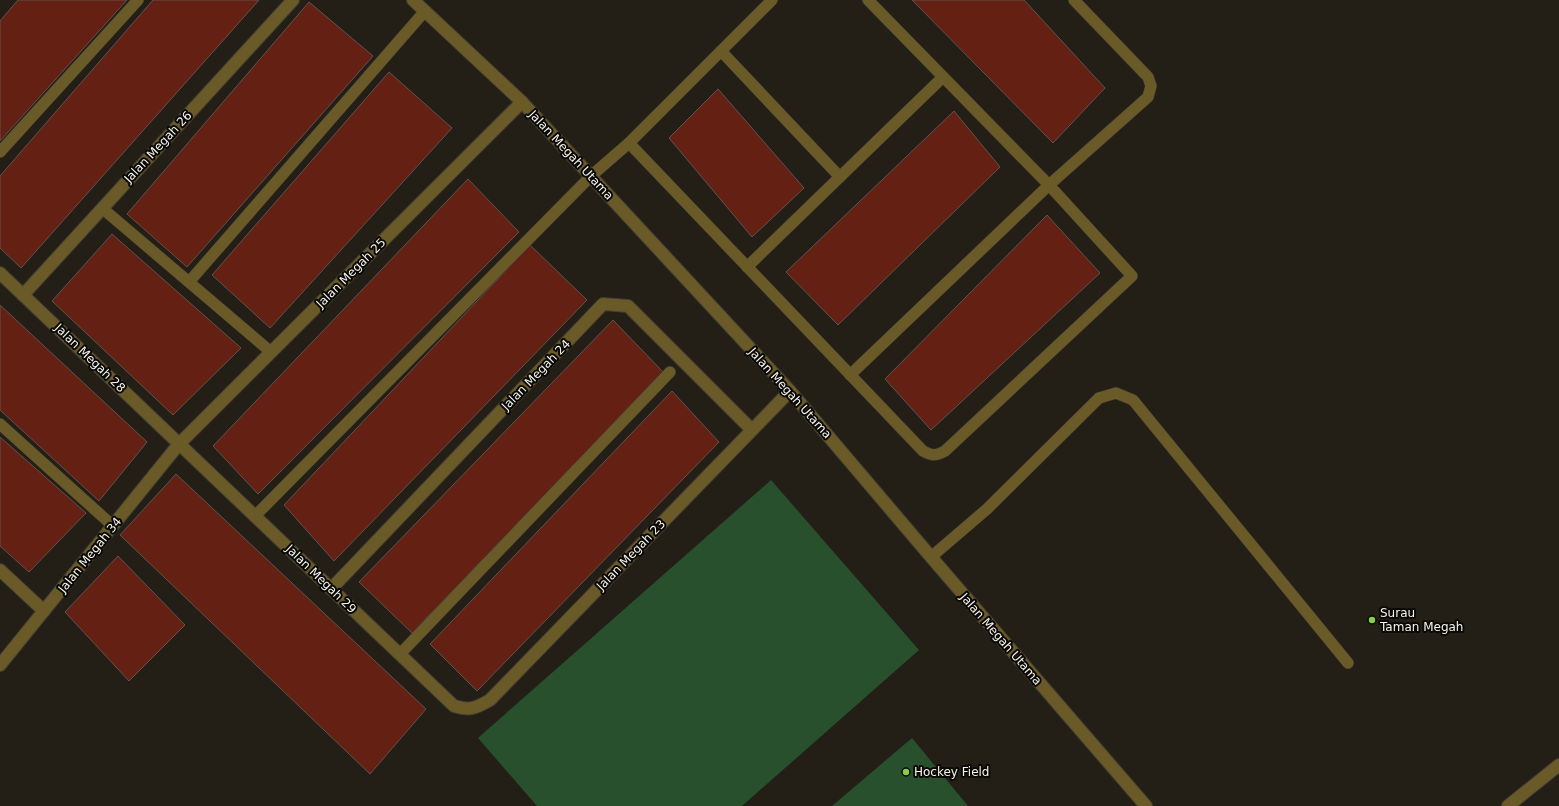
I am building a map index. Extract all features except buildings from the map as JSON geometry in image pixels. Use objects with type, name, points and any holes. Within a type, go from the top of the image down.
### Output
[{"type":"street","name":"Jalan Megah 26","points":[[23,295],[293,0]]},
{"type":"street","name":"Jalan Megah Utama","points":[[413,0],[522,102],[790,391],[1146,806]]},
{"type":"street","name":"Jalan Megah 25","points":[[179,444],[522,102]]},
{"type":"street","name":"Jalan Megah 28","points":[[0,273],[179,444]]},
{"type":"street","name":"Jalan Megah 24","points":[[331,589],[604,304],[628,306],[752,430]]},
{"type":"street","name":"Jalan Megah 23","points":[[465,709],[478,707],[490,700],[790,391]]},
{"type":"street","name":"Jalan Megah 29","points":[[179,444],[454,706],[465,709]]},
{"type":"street","name":"Jalan Megah 34","points":[[0,665],[179,444]]},
{"type":"street","points":[[0,570],[44,611]]},
{"type":"street","points":[[1508,806],[1559,765]]},
{"type":"lane","points":[[0,152],[138,0]]},
{"type":"lane","points":[[254,516],[591,176],[629,143],[772,0]]},
{"type":"lane","points":[[629,143],[923,452],[931,455],[938,455],[945,451],[1132,276],[1049,185],[868,0]]},
{"type":"lane","points":[[850,375],[1049,185],[1148,97],[1151,86],[1148,77],[1074,0]]},
{"type":"lane","points":[[189,282],[425,11]]},
{"type":"lane","points":[[721,51],[840,177]]},
{"type":"lane","points":[[747,267],[943,77]]},
{"type":"lane","points":[[102,208],[271,352]]},
{"type":"lane","points":[[400,654],[670,372]]},
{"type":"lane","points":[[931,557],[987,509],[1099,398],[1116,393],[1133,400],[1348,662]]},
{"type":"lane","points":[[0,424],[113,526]]},
{"type":"green space","points":[[771,480],[919,650],[742,806],[537,806],[478,738]]},
{"type":"green space","name":"Hockey Field","points":[[912,738],[968,806],[832,806]]},
{"type":"place","name":"Surau Taman Megah","points":[[1372,620]]},
{"type":"place","name":"Hockey Field","points":[[906,772]]}]
